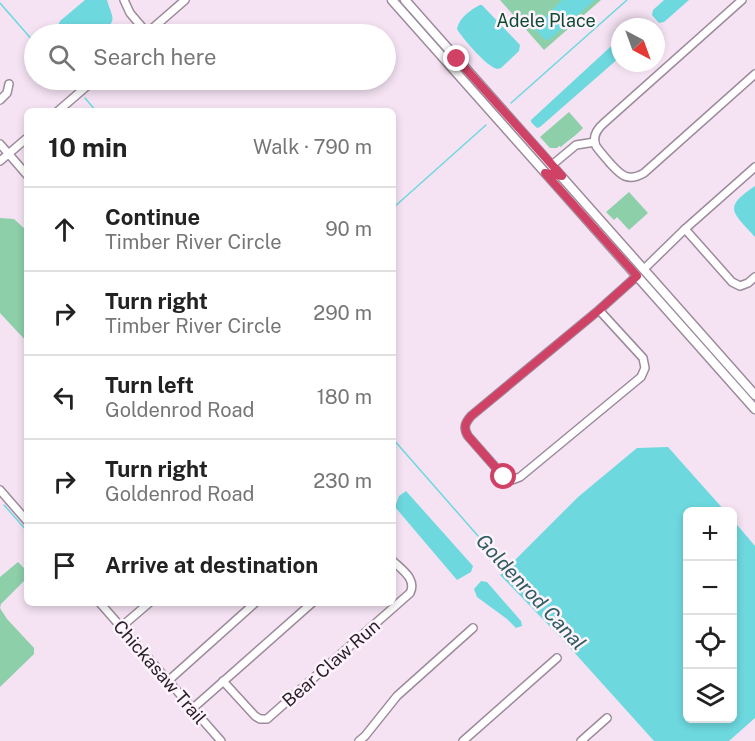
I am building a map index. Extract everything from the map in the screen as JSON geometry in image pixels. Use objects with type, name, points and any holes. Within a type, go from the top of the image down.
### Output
[{"type":"main road","points":[[392,0],[755,409]]},
{"type":"main road","points":[[405,0],[755,394]]},
{"type":"main road","points":[[420,32],[435,34]]},
{"type":"main road","points":[[532,158],[552,165]]},
{"type":"main road","points":[[545,173],[562,176]]},
{"type":"street","points":[[124,0],[138,24]]},
{"type":"street","points":[[157,24],[185,0]]},
{"type":"street","points":[[742,0],[604,123],[598,130],[595,142],[620,174],[629,178],[638,177],[755,74]]},
{"type":"street","points":[[0,100],[7,93],[9,84]]},
{"type":"street","points":[[61,108],[82,90]]},
{"type":"street","points":[[0,161],[24,141]]},
{"type":"street","points":[[552,165],[576,145],[595,142]]},
{"type":"street","points":[[0,144],[24,172]]},
{"type":"street","points":[[645,269],[685,229],[755,167]]},
{"type":"street","points":[[685,229],[732,282],[740,286],[755,277]]},
{"type":"street","points":[[599,310],[643,358],[645,368],[641,377],[520,477],[512,480],[504,477],[468,436],[465,423],[637,276]]},
{"type":"street","points":[[0,490],[24,518]]},
{"type":"street","name":"Bear Claw Run","points":[[396,564],[410,579],[412,585],[410,593],[396,605]]},
{"type":"street","name":"Chickasaw Trail","points":[[103,606],[221,741]]},
{"type":"street","points":[[121,627],[146,606]]},
{"type":"street","points":[[168,681],[252,606]]},
{"type":"street","points":[[192,709],[309,606]]},
{"type":"street","name":"Bear Claw Run","points":[[223,681],[255,716],[267,719],[395,606]]},
{"type":"street","points":[[359,741],[397,696],[473,628]]},
{"type":"street","points":[[463,741],[557,658]]},
{"type":"street","points":[[581,741],[607,718]]},
{"type":"green space","name":"Adele Place","points":[[500,0],[601,0],[544,50]]},
{"type":"green space","points":[[569,112],[583,128],[561,147],[550,148],[540,137]]},
{"type":"green space","points":[[629,192],[648,213],[629,230],[617,217],[614,220],[606,212]]},
{"type":"green space","points":[[0,218],[14,219],[24,228],[24,339],[0,313]]},
{"type":"green space","points":[[18,562],[24,568],[24,581],[1,604],[0,608],[0,577]]},
{"type":"green space","points":[[0,608],[34,648],[34,654],[0,687]]},
{"type":"water","points":[[85,0],[107,0],[112,16],[111,24],[59,24]]},
{"type":"water","points":[[562,0],[595,0],[550,39],[545,40],[534,28]]},
{"type":"water","points":[[664,0],[689,0],[665,21],[665,18],[655,18],[652,15],[653,10]]},
{"type":"water","points":[[480,5],[520,45],[519,51],[501,68],[493,67],[481,58],[457,29],[460,21],[472,9]]},
{"type":"water","points":[[611,46],[611,65],[540,127],[537,128],[531,120]]},
{"type":"water","points":[[755,186],[755,237],[741,222],[734,210],[738,200]]},
{"type":"water","points":[[668,447],[721,507],[683,507],[683,723],[737,723],[737,525],[755,546],[755,718],[729,741],[654,741],[563,640],[500,575],[578,497],[637,448]]},
{"type":"water","points":[[406,491],[473,566],[471,572],[457,580],[396,508],[399,496]]},
{"type":"water","points":[[481,581],[487,582],[521,621],[522,626],[516,628],[477,597],[474,589]]},
{"type":"waterway","name":"Goldenrod Canal","points":[[511,103],[627,0]]},
{"type":"waterway","points":[[0,3],[24,31]]},
{"type":"waterway","points":[[85,98],[93,108]]},
{"type":"waterway","name":"Goldenrod Canal","points":[[396,205],[486,125]]},
{"type":"waterway","name":"Goldenrod Canal","points":[[396,442],[507,569]]},
{"type":"waterway","points":[[4,505],[24,528]]},
{"type":"route","points":[[457,59],[562,176],[545,173],[637,276],[465,423],[468,436],[504,477]]}]
